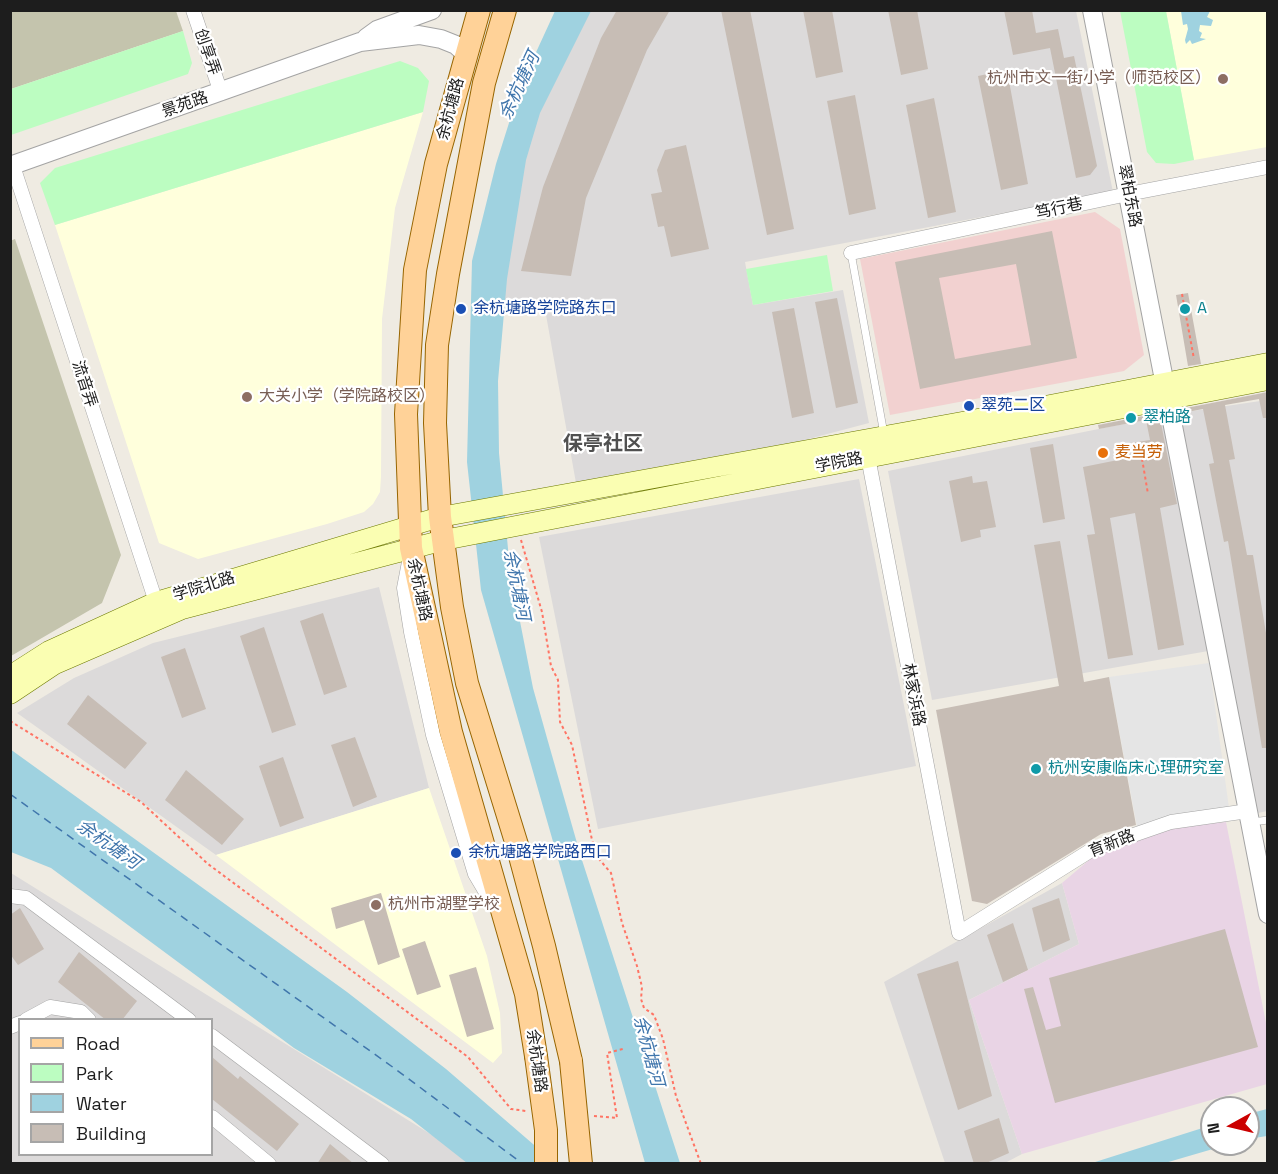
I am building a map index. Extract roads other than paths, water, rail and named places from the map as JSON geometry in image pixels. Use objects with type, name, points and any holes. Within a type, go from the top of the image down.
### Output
[{"type":"main road","name":"余杭塘路","points":[[479,10],[436,164],[415,270],[406,414],[411,548],[451,732],[526,994],[546,1130],[546,1164]]},
{"type":"main road","name":"余杭塘路","points":[[505,10],[484,83],[447,274],[437,345],[435,423],[440,517],[452,607],[467,683],[532,901],[571,1061],[581,1164]]},
{"type":"main road","name":"学院路","points":[[411,548],[475,533],[868,457],[1167,390],[1268,363]]},
{"type":"main road","name":"学院路","points":[[410,525],[509,504],[885,436],[1167,390],[1268,380]]},
{"type":"main road","name":"学院北路","points":[[13,683],[49,651],[156,602],[410,525]]},
{"type":"main road","name":"学院北路","points":[[13,683],[182,609],[411,548]]},
{"type":"street","name":"创享弄","points":[[193,10],[221,93]]},
{"type":"street","name":"景苑路","points":[[12,166],[360,42],[377,30],[432,10]]},
{"type":"street","name":"翠柏东路","points":[[1092,10],[1167,390]]},
{"type":"street","name":"景苑路","points":[[360,42],[428,36],[456,45],[466,54]]},
{"type":"street","name":"流音弄","points":[[12,166],[156,602]]},
{"type":"street","name":"笃行巷","points":[[851,253],[1128,194],[1268,167]]},
{"type":"street","points":[[1167,390],[1255,818],[1268,914]]},
{"type":"street","name":"林家浜路","points":[[868,457],[959,933]]},
{"type":"street","name":"育新路","points":[[959,933],[1093,849],[1171,822],[1255,818]]},
{"type":"street","points":[[10,896],[26,898],[186,1018]]},
{"type":"street","points":[[30,1018],[50,1007],[81,1012],[87,1018]]},
{"type":"street","points":[[213,1037],[382,1164]]},
{"type":"street","points":[[213,1118],[269,1164]]},
{"type":"lane","points":[[851,253],[885,436]]},
{"type":"water","points":[[555,11],[591,11],[540,113],[526,160],[507,279],[498,381],[499,453],[510,570],[533,688],[581,857],[680,1163],[645,1163],[481,590],[467,462],[472,261],[496,164],[521,85]]},
{"type":"water","points":[[1181,11],[1210,11],[1207,17],[1213,20],[1211,26],[1200,25],[1199,31],[1202,33],[1200,38],[1206,39],[1192,44],[1190,40],[1186,44],[1188,29],[1187,24],[1183,25]]},
{"type":"water","name":"余杭塘河","points":[[10,749],[347,992],[446,1069],[555,1163],[467,1163],[411,1119],[294,1048],[51,868],[11,852]]},
{"type":"water","points":[[1267,1109],[1267,1136],[1260,1137],[1260,1111]]},
{"type":"water","points":[[1200,1129],[1200,1153],[1165,1163],[1092,1163]]},
{"type":"place","name":"杭州市文一街小学（师范校区）","points":[[1223,79]]},
{"type":"place","name":"余杭塘路学院路东口","points":[[461,309]]},
{"type":"place","name":"A","points":[[1185,309]]},
{"type":"place","name":"大关小学（学院路校区）","points":[[247,397]]},
{"type":"place","name":"翠苑二区","points":[[969,406]]},
{"type":"place","name":"翠柏路","points":[[1131,418]]},
{"type":"place","name":"麦当劳","points":[[1103,453]]},
{"type":"place","name":"杭州安康临床心理研究室","points":[[1036,769]]},
{"type":"place","name":"余杭塘路学院路西口","points":[[456,853]]},
{"type":"place","name":"杭州市湖墅学校","points":[[376,905]]},
{"type":"district","name":"保亭社区","points":[[603,445]]}]
